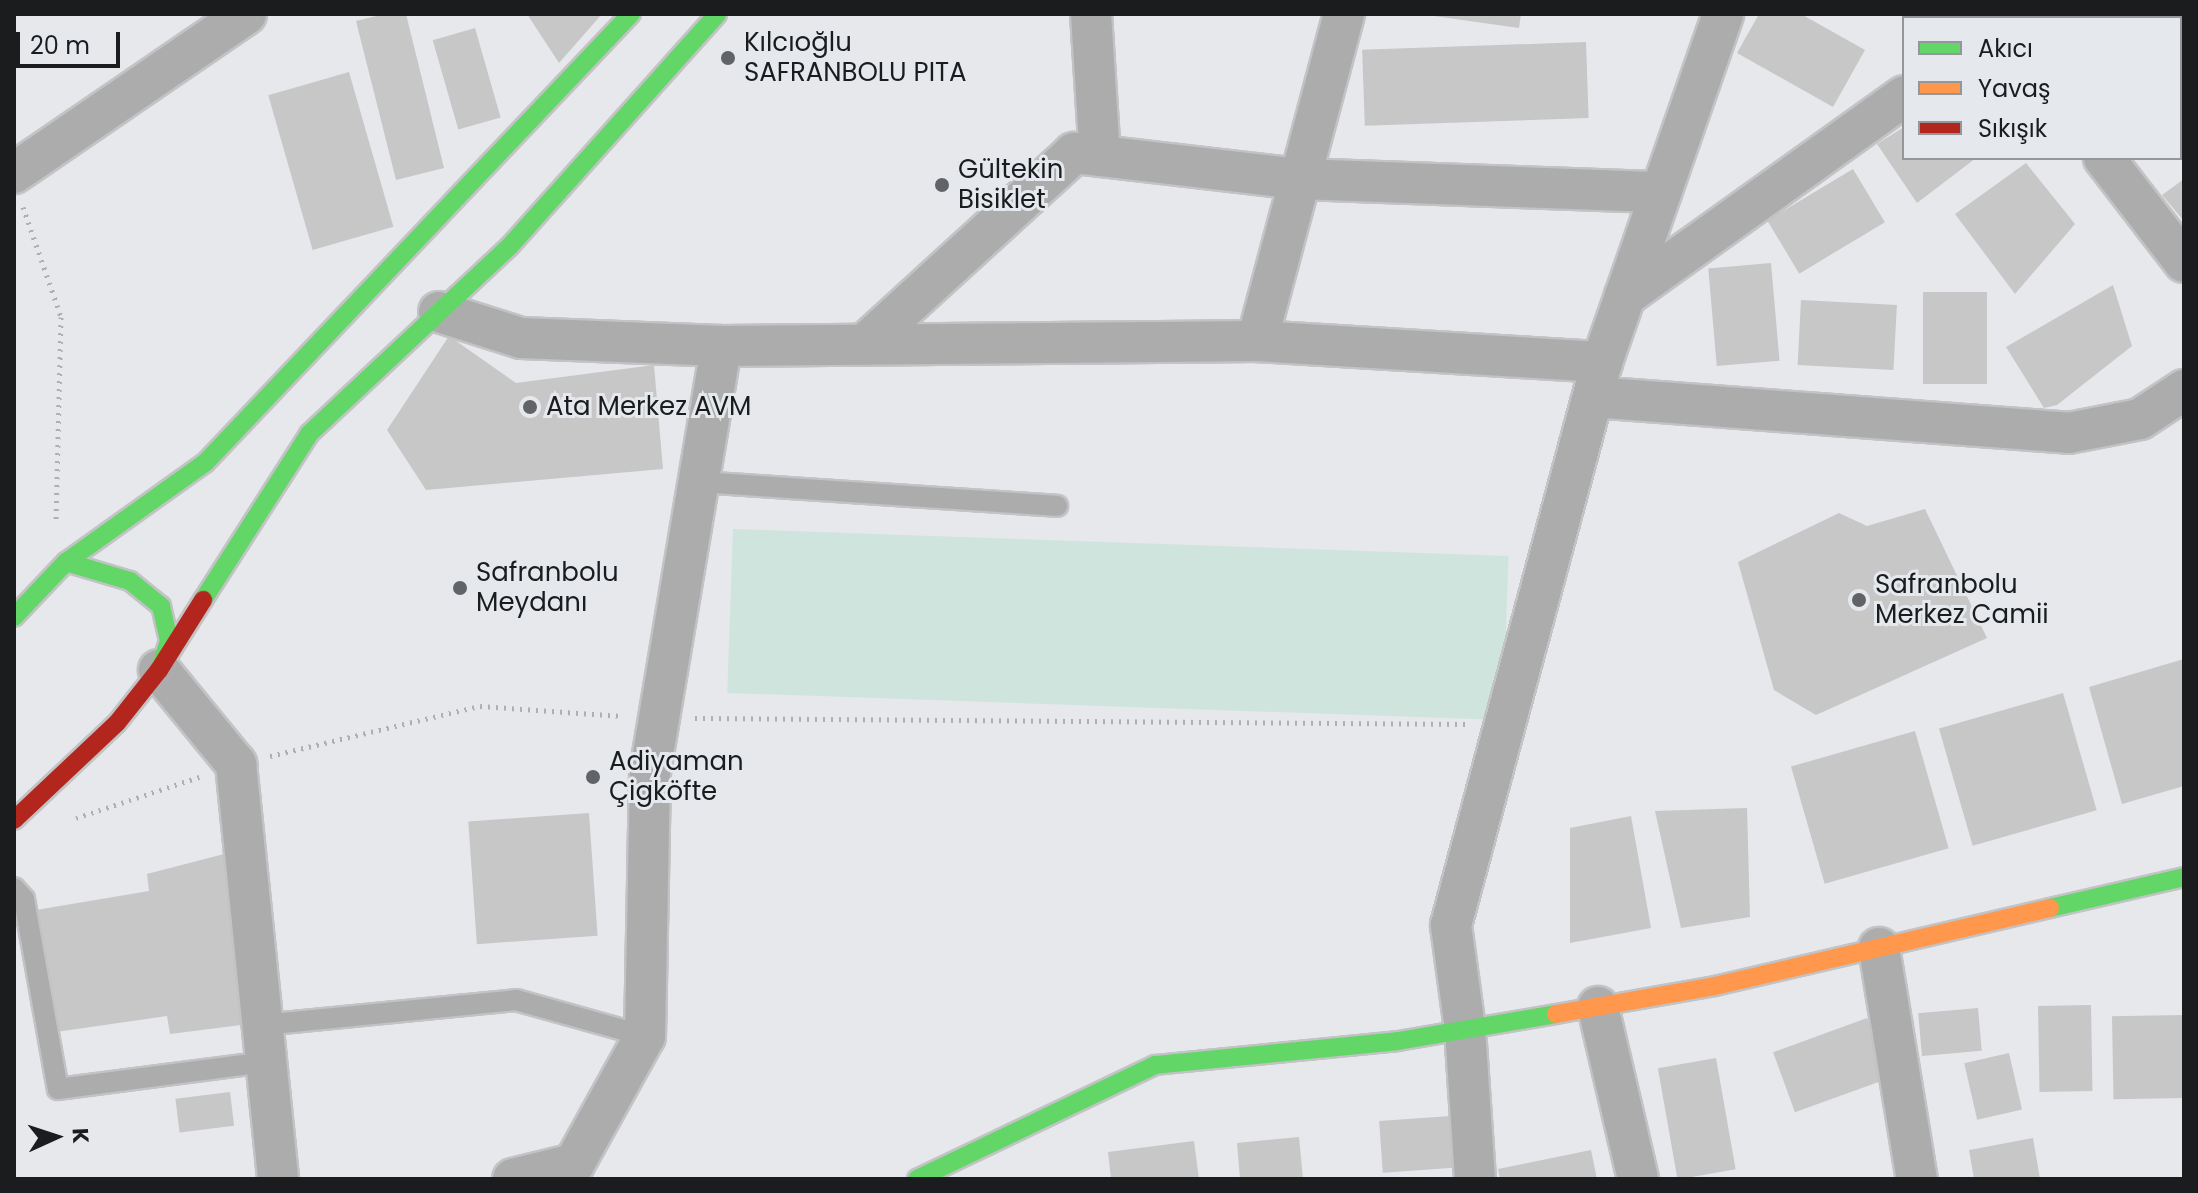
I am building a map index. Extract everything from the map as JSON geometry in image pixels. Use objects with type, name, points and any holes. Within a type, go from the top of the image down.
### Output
[{"type":"street","points":[[16,183],[246,14]]},
{"type":"street","points":[[14,596],[205,463],[631,14]]},
{"type":"street","points":[[14,820],[117,723],[159,670],[309,434],[509,247],[717,14]]},
{"type":"street","points":[[1091,14],[1100,156]]},
{"type":"street","points":[[1257,341],[1344,14]]},
{"type":"street","points":[[1475,1179],[1465,1029],[1451,925],[1597,380],[1723,14]]},
{"type":"street","points":[[1625,296],[1902,97]]},
{"type":"street","points":[[865,344],[1074,153],[1300,179],[1661,192]]},
{"type":"street","points":[[2106,160],[2184,262]]},
{"type":"street","points":[[439,312],[521,338],[721,346],[1257,341],[2069,433],[2140,419],[2184,390]]},
{"type":"street","points":[[513,1179],[575,1172],[645,1036],[650,772],[721,346]]},
{"type":"street","points":[[14,617],[66,562]]},
{"type":"street","points":[[66,562],[130,581],[161,606],[169,641],[159,670]]},
{"type":"street","points":[[159,670],[236,764],[278,1179]]},
{"type":"street","points":[[917,1179],[958,1170],[1155,1065],[1398,1041],[1715,986],[2184,877]]},
{"type":"street","points":[[1879,948],[1917,1179]]},
{"type":"street","points":[[1598,1007],[1638,1179]]},
{"type":"lane","points":[[698,482],[1057,506]]},
{"type":"lane","points":[[14,888],[24,899],[58,1089],[264,1044],[516,1000],[645,1036]]},
{"type":"path","points":[[16,183],[61,317],[56,526],[66,562]]},
{"type":"path","points":[[73,819],[236,764],[480,706],[659,718],[1504,724]]},
{"type":"green space","points":[[733,529],[1509,556],[1503,720],[727,693]]},
{"type":"building","points":[[385,14],[406,14],[444,168],[396,180],[356,21]]},
{"type":"building","points":[[527,14],[602,14],[559,63]]},
{"type":"building","points":[[1420,14],[1521,14],[1519,28]]},
{"type":"building","points":[[1759,14],[1801,14],[1865,50],[1833,107],[1737,53]]},
{"type":"building","points":[[2166,14],[2168,16],[2122,16]]},
{"type":"building","points":[[475,28],[501,117],[458,130],[433,40]]},
{"type":"building","points":[[2182,32],[2184,34],[2182,82]]},
{"type":"building","points":[[1586,42],[1589,118],[1365,126],[1362,50]]},
{"type":"building","points":[[349,72],[393,227],[313,250],[268,95]]},
{"type":"building","points":[[1902,128],[1902,160],[1973,160],[1917,203],[1877,144]]},
{"type":"building","points":[[2026,163],[2075,224],[2015,294],[1955,214]]},
{"type":"building","points":[[1853,169],[1885,222],[1799,274],[1767,221]]},
{"type":"building","points":[[2184,179],[2184,221],[2162,195]]},
{"type":"building","points":[[1771,263],[1780,361],[1717,366],[1708,268]]},
{"type":"building","points":[[2113,285],[2132,346],[2057,405],[2044,408],[2006,347]]},
{"type":"building","points":[[1923,292],[1987,292],[1987,384],[1923,384]]},
{"type":"building","points":[[1801,300],[1897,305],[1893,370],[1798,365]]},
{"type":"building","name":"Ata Merkez AVM","points":[[449,336],[516,383],[654,365],[663,469],[426,490],[387,430]]},
{"type":"building","name":"Safranbolu Merkez Camii","points":[[1925,509],[1987,638],[1816,715],[1774,690],[1738,562],[1839,513],[1867,526]]},
{"type":"building","points":[[2184,659],[2184,786],[2122,804],[2089,687]]},
{"type":"building","points":[[2063,693],[2097,810],[1973,846],[1939,729]]},
{"type":"building","points":[[1915,731],[1949,848],[1825,884],[1791,767]]},
{"type":"building","points":[[1747,808],[1750,917],[1681,928],[1655,811]]},
{"type":"building","points":[[589,813],[598,936],[477,944],[468,821]]},
{"type":"building","points":[[1631,816],[1651,928],[1570,943],[1570,828]]},
{"type":"building","points":[[224,854],[241,1025],[170,1034],[167,1016],[56,1032],[36,910],[149,891],[147,874]]},
{"type":"building","points":[[2091,1005],[2093,1091],[2040,1092],[2038,1006]]},
{"type":"building","points":[[1978,1008],[1982,1051],[1922,1056],[1918,1013]]},
{"type":"building","points":[[2183,1015],[2184,1098],[2113,1099],[2112,1016]]},
{"type":"building","points":[[1867,1018],[1889,1078],[1795,1112],[1773,1052]]},
{"type":"building","points":[[2009,1053],[2022,1110],[1977,1120],[1964,1063]]},
{"type":"building","points":[[1716,1058],[1736,1169],[1677,1179],[1658,1068]]},
{"type":"building","points":[[230,1092],[234,1126],[180,1132],[175,1099]]},
{"type":"building","points":[[1450,1116],[1454,1168],[1383,1173],[1379,1121]]},
{"type":"building","points":[[1299,1137],[1303,1179],[1240,1179],[1237,1143]]},
{"type":"building","points":[[2033,1138],[2040,1179],[1974,1179],[1969,1150]]},
{"type":"building","points":[[1194,1141],[1199,1179],[1111,1179],[1108,1152]]},
{"type":"building","points":[[1591,1150],[1597,1179],[1500,1179],[1498,1169]]},
{"type":"traffic: fast","points":[[14,617],[66,562],[205,463],[631,14]]},
{"type":"traffic: fast","points":[[203,600],[309,434],[509,247],[717,14]]},
{"type":"traffic: fast","points":[[66,562],[130,581],[161,606],[169,641],[160,668]]},
{"type":"traffic: fast","points":[[2050,908],[2184,877]]},
{"type":"traffic: fast","points":[[917,1179],[1155,1065],[1398,1041],[1556,1014]]},
{"type":"traffic: slow","points":[[1556,1014],[1715,986],[2050,908]]},
{"type":"traffic: jam","points":[[14,820],[117,723],[159,670],[203,600]]},
{"type":"place","name":"Kılcıoğlu SAFRANBOLU PITA","points":[[728,58]]},
{"type":"place","name":"Gültekin Bisiklet","points":[[942,185]]},
{"type":"place","name":"Ata Merkez AVM","points":[[530,407]]},
{"type":"place","name":"Safranbolu Meydanı","points":[[460,588]]},
{"type":"place","name":"Safranbolu Merkez Camii","points":[[1859,600]]},
{"type":"place","name":"Adiyaman Çigköfte","points":[[593,777]]}]
